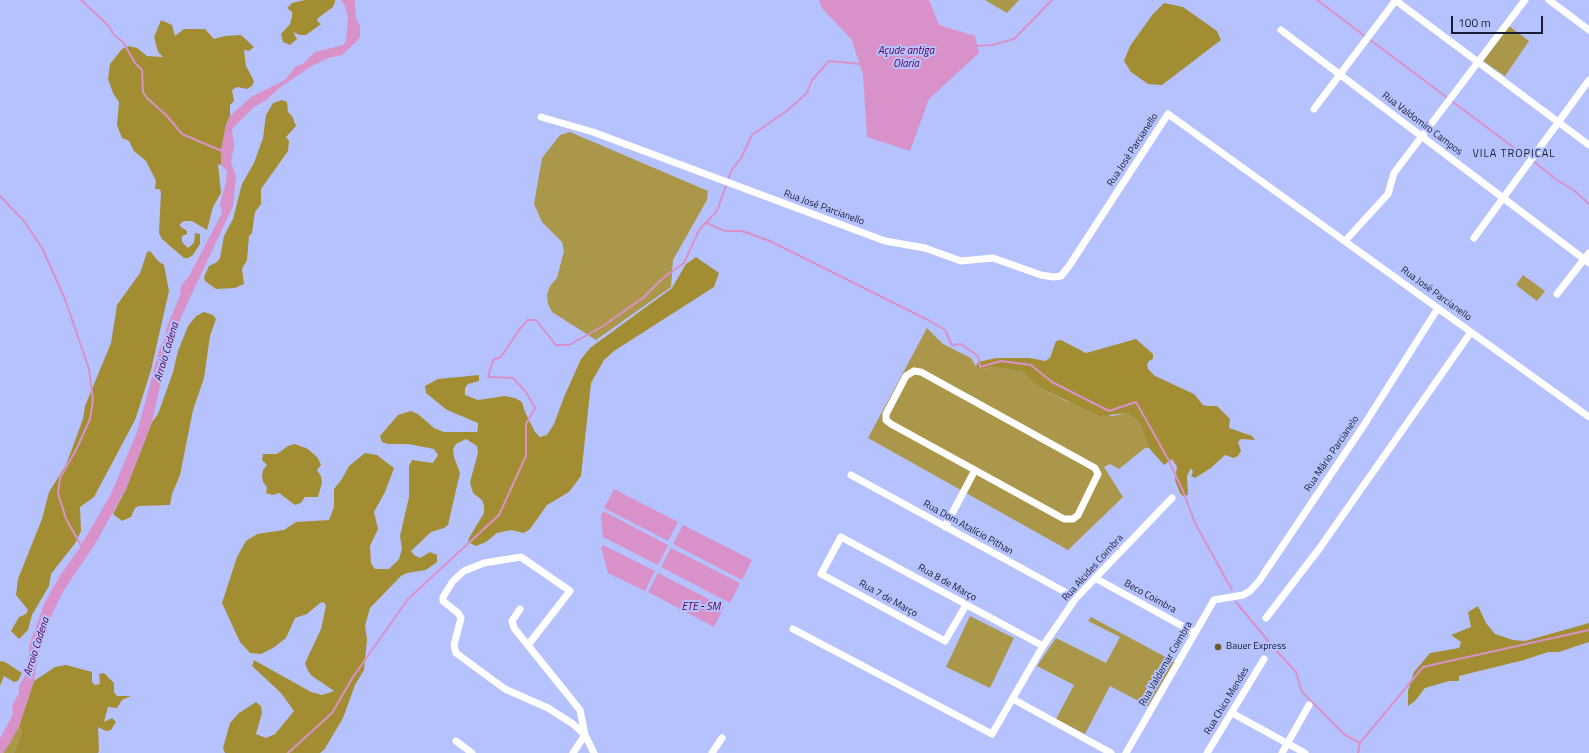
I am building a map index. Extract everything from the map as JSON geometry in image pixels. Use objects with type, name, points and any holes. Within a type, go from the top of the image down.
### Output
[{"type":"street","points":[[1314,109],[1396,0],[1589,145]]},
{"type":"street","points":[[1345,241],[1388,194],[1394,174],[1524,0]]},
{"type":"street","points":[[1549,0],[1589,30]]},
{"type":"street","name":"Rua Valdomiro Campos","points":[[1281,30],[1586,261]]},
{"type":"street","points":[[1474,238],[1502,197],[1589,80]]},
{"type":"street","name":"Rua José Parcianello","points":[[541,117],[593,132],[885,241],[925,248],[961,261],[993,258],[1041,276],[1061,276],[1168,114],[1589,417]]},
{"type":"street","points":[[1557,294],[1586,261],[1589,253]]},
{"type":"street","name":"Rua Mário Parcianelo","points":[[1231,597],[1250,591],[1259,581],[1364,425],[1438,308]]},
{"type":"street","points":[[1266,618],[1319,549],[1471,332]]},
{"type":"street","points":[[914,371],[921,372],[1091,465],[1098,474],[1078,515],[1074,519],[1064,519],[975,470],[886,420],[886,414],[906,376],[914,371]]},
{"type":"street","points":[[946,526],[975,470]]},
{"type":"street","name":"Rua Dom Atalício Pithan","points":[[851,475],[1076,598]]},
{"type":"street","name":"Rua Alcides Coimbra","points":[[793,628],[992,734],[1042,646],[1076,598],[1172,498]]},
{"type":"street","name":"Rua 8 de Março","points":[[841,537],[1042,646]]},
{"type":"street","name":"Rua 7 de Março","points":[[841,537],[821,574],[945,641],[966,605]]},
{"type":"street","points":[[528,645],[570,591],[521,557],[484,563],[464,572],[453,581],[443,597],[443,601],[458,613],[461,618],[454,645],[456,653],[505,689],[548,708],[573,724],[585,735]]},
{"type":"street","name":"Beco Coimbra","points":[[1095,578],[1195,633]]},
{"type":"street","name":"Rua Valdemar Coimbra","points":[[1126,753],[1214,600],[1231,597]]},
{"type":"street","points":[[520,609],[512,621],[512,625],[580,710],[585,735],[594,753]]},
{"type":"street","name":"Rua Chico Mendes","points":[[1207,753],[1264,659]]},
{"type":"street","points":[[1013,698],[1111,753]]},
{"type":"street","points":[[1282,753],[1309,705]]},
{"type":"street","points":[[1232,713],[1304,753]]},
{"type":"street","points":[[573,753],[585,735]]},
{"type":"street","points":[[712,753],[722,738]]},
{"type":"street","points":[[456,741],[472,753]]},
{"type":"shaded area","points":[[305,0],[335,0],[335,2],[333,7],[318,18],[317,21],[321,24],[306,35],[300,35],[293,32],[297,39],[290,45],[283,42],[281,34],[290,24],[292,17],[292,12],[287,8],[292,3]]},
{"type":"shaded area","points":[[985,0],[1019,0],[1007,13]]},
{"type":"shaded area","points":[[1164,3],[1183,7],[1217,31],[1221,40],[1162,85],[1148,84],[1131,72],[1124,61],[1130,46],[1153,14]]},
{"type":"shaded area","points":[[161,20],[172,25],[175,36],[184,29],[205,29],[214,39],[225,36],[241,35],[254,47],[249,51],[244,50],[246,66],[254,81],[252,86],[247,89],[237,87],[232,90],[234,101],[230,105],[230,116],[226,125],[221,151],[221,165],[218,164],[221,193],[213,207],[207,230],[192,221],[184,221],[180,224],[180,226],[187,231],[187,234],[182,236],[182,242],[188,248],[194,243],[195,233],[200,234],[200,244],[193,255],[188,258],[184,258],[162,239],[159,233],[161,192],[159,189],[155,189],[156,181],[146,161],[134,151],[129,141],[122,138],[117,125],[119,102],[113,93],[108,79],[110,64],[122,49],[129,46],[137,48],[147,56],[163,57],[158,52],[154,37]]},
{"type":"shaded area","points":[[1509,26],[1529,41],[1505,76],[1483,61]]},
{"type":"shaded area","points":[[282,100],[287,102],[288,112],[292,116],[296,126],[286,137],[289,141],[288,151],[261,189],[261,204],[255,212],[252,233],[249,236],[247,260],[242,269],[244,284],[235,288],[216,289],[205,281],[204,277],[209,266],[217,262],[220,258],[224,236],[233,219],[242,184],[254,163],[263,138],[266,115],[273,103]]},
{"type":"shaded area","points":[[570,132],[708,191],[707,200],[673,260],[671,287],[596,340],[552,312],[548,304],[547,295],[550,286],[557,278],[564,251],[562,242],[542,222],[534,204],[542,158],[560,135]]},
{"type":"shaded area","points":[[150,251],[158,261],[164,265],[169,291],[151,370],[135,420],[94,497],[80,507],[81,531],[76,542],[51,574],[49,586],[32,615],[28,630],[19,639],[11,631],[19,617],[26,614],[28,610],[16,595],[18,579],[42,519],[49,492],[66,465],[83,419],[85,406],[111,343],[117,305],[140,273],[147,252]]},
{"type":"shaded area","points":[[696,257],[719,273],[714,287],[614,351],[604,360],[591,383],[581,476],[569,492],[547,505],[530,529],[524,533],[511,530],[497,533],[486,542],[476,546],[468,542],[484,513],[482,500],[473,493],[470,482],[478,453],[477,446],[466,439],[456,444],[453,449],[454,457],[460,473],[448,525],[444,528],[431,532],[411,551],[414,555],[420,558],[430,552],[437,555],[437,562],[426,570],[407,573],[401,576],[370,608],[365,626],[367,640],[364,670],[355,685],[343,718],[324,750],[320,753],[225,753],[223,748],[230,723],[239,713],[256,702],[261,706],[262,713],[256,734],[266,738],[275,734],[294,711],[281,693],[252,666],[254,660],[311,692],[322,695],[334,691],[312,676],[305,663],[321,629],[326,606],[324,602],[320,603],[307,614],[295,618],[286,638],[273,648],[261,654],[250,653],[240,642],[222,603],[237,557],[246,541],[257,534],[284,530],[296,522],[329,520],[334,507],[334,489],[342,479],[349,466],[365,453],[377,455],[394,468],[385,492],[374,512],[378,529],[370,546],[371,563],[375,569],[389,569],[399,559],[402,549],[400,536],[409,497],[409,466],[412,460],[433,463],[438,455],[434,449],[408,444],[388,444],[382,442],[380,436],[398,415],[411,411],[418,414],[434,428],[444,432],[477,432],[478,427],[478,423],[447,410],[426,393],[425,386],[438,379],[479,375],[479,381],[468,384],[465,388],[465,395],[478,400],[505,396],[515,398],[522,402],[525,412],[535,432],[540,437],[547,435],[554,424],[581,359],[590,348],[672,288],[686,264]]},
{"type":"shaded area","points":[[1523,275],[1545,291],[1537,301],[1516,285]]},
{"type":"shaded area","points":[[204,312],[213,315],[216,319],[210,336],[204,378],[193,410],[180,475],[172,494],[170,505],[139,506],[135,508],[131,517],[122,521],[113,514],[126,489],[152,422],[158,414],[173,372],[178,351],[188,326],[196,316]]},
{"type":"shaded area","points":[[927,328],[943,344],[971,358],[978,370],[992,367],[1022,372],[1040,388],[1066,401],[1112,416],[1126,413],[1140,424],[1149,448],[1145,448],[1119,469],[1110,464],[1104,467],[1123,497],[1068,550],[868,438]]},
{"type":"shaded area","points":[[1136,339],[1153,354],[1153,359],[1149,361],[1147,365],[1148,369],[1155,376],[1194,394],[1203,405],[1217,406],[1230,419],[1229,428],[1252,436],[1255,440],[1241,439],[1238,442],[1241,451],[1238,456],[1234,458],[1225,455],[1211,468],[1195,478],[1191,476],[1193,472],[1191,468],[1187,476],[1188,495],[1183,496],[1180,493],[1175,480],[1177,467],[1172,459],[1164,465],[1149,448],[1140,424],[1126,413],[1099,416],[1040,388],[1022,372],[992,367],[978,370],[976,366],[978,362],[996,358],[1030,358],[1045,361],[1050,358],[1056,341],[1061,340],[1086,353]]},
{"type":"shaded area","points":[[295,444],[308,449],[318,458],[321,465],[317,470],[321,476],[322,483],[318,497],[305,497],[301,503],[295,505],[279,493],[273,495],[266,493],[267,487],[263,482],[262,476],[263,470],[267,465],[262,460],[263,454],[277,454],[288,446]]},
{"type":"shaded area","points":[[1478,606],[1486,623],[1495,634],[1513,640],[1525,641],[1589,623],[1589,642],[1559,652],[1548,652],[1524,660],[1459,676],[1459,681],[1449,681],[1425,688],[1415,701],[1408,706],[1408,691],[1414,672],[1430,653],[1459,648],[1461,642],[1451,635],[1471,627],[1468,612]]},
{"type":"shaded area","points":[[970,616],[1014,638],[990,688],[946,667]]},
{"type":"shaded area","points":[[1091,617],[1175,662],[1148,706],[1110,686],[1085,734],[1056,719],[1074,685],[1037,666],[1056,638],[1106,663],[1120,637],[1088,621]]},
{"type":"shaded area","points":[[0,661],[5,662],[22,673],[18,681],[14,682],[4,676],[0,686]]},
{"type":"shaded area","points":[[66,665],[92,672],[92,682],[95,685],[100,684],[99,674],[104,673],[114,683],[114,692],[117,696],[131,696],[122,700],[117,708],[108,707],[104,722],[112,718],[116,722],[111,730],[106,731],[98,727],[98,753],[14,753],[22,731],[19,726],[34,681],[55,667]]},
{"type":"shaded area","points":[[19,726],[22,731],[14,753],[3,753]]},
{"type":"water","name":"Arroio Cadena","points":[[341,0],[355,0],[356,19],[360,25],[360,37],[357,41],[342,55],[328,58],[312,66],[282,86],[265,101],[254,107],[232,129],[234,146],[231,162],[236,176],[233,206],[181,317],[166,369],[163,373],[152,422],[126,489],[95,544],[64,590],[48,622],[40,647],[34,681],[19,726],[3,753],[0,753],[0,738],[13,713],[12,706],[19,693],[19,686],[25,676],[30,643],[45,602],[61,574],[79,549],[111,494],[137,432],[160,347],[164,341],[167,327],[180,295],[181,286],[189,276],[222,213],[220,204],[226,182],[227,171],[221,165],[221,151],[226,125],[230,116],[251,97],[285,80],[296,66],[303,64],[315,52],[343,45],[346,42],[348,17],[345,6]]},
{"type":"water","name":"Açude antiga Olaria","points":[[819,0],[929,0],[939,25],[975,36],[979,53],[929,99],[910,151],[867,137],[863,75],[852,40],[822,8]]},
{"type":"water","points":[[614,489],[678,522],[668,541],[604,508]]},
{"type":"water","points":[[603,511],[668,545],[658,565],[603,537],[601,515]]},
{"type":"water","name":"ETE - SM","points":[[683,525],[752,560],[742,580],[673,544]]},
{"type":"water","points":[[603,545],[655,571],[645,591],[608,573],[601,548]]},
{"type":"water","name":"ETE - SM","points":[[671,548],[740,583],[730,603],[661,567]]},
{"type":"water","name":"ETE - SM","points":[[658,573],[724,607],[714,627],[648,592]]},
{"type":"waterway","points":[[81,0],[109,26],[114,35],[123,42],[135,63],[142,70],[143,92],[147,98],[167,116],[182,134],[222,151]]},
{"type":"waterway","points":[[976,46],[992,45],[1014,39],[1052,0]]},
{"type":"waterway","points":[[1317,0],[1366,37]]},
{"type":"waterway","points":[[1369,39],[1529,159]]},
{"type":"waterway","points":[[288,753],[332,713],[353,677],[408,599],[499,515],[526,456],[526,424],[535,408],[526,392],[513,378],[488,377],[493,360],[501,357],[519,330],[528,320],[536,320],[556,345],[569,345],[603,326],[644,297],[663,278],[684,263],[699,230],[717,211],[731,171],[741,158],[752,135],[788,110],[807,93],[812,80],[829,61],[861,64]]},
{"type":"waterway","points":[[1533,161],[1557,180],[1575,191],[1589,204]]},
{"type":"waterway","points":[[0,196],[24,221],[42,248],[65,299],[89,369],[93,400],[90,419],[76,450],[60,478],[58,493],[66,519],[82,547]]},
{"type":"waterway","points":[[707,223],[725,231],[742,231],[770,241],[928,320],[945,330],[952,345],[961,344],[978,356],[980,367],[1001,361],[1031,365],[1052,382],[1109,411],[1136,402],[1168,459],[1183,491],[1195,523],[1232,590]]},
{"type":"waterway","points":[[1236,602],[1296,672],[1302,692],[1345,735],[1360,743]]},
{"type":"waterway","points":[[1358,753],[1360,743],[1423,667],[1589,630]]},
{"type":"place","name":"Bauer Express","points":[[1218,647]]},
{"type":"district","name":"VILA TROPICAL","points":[[1514,154]]}]
